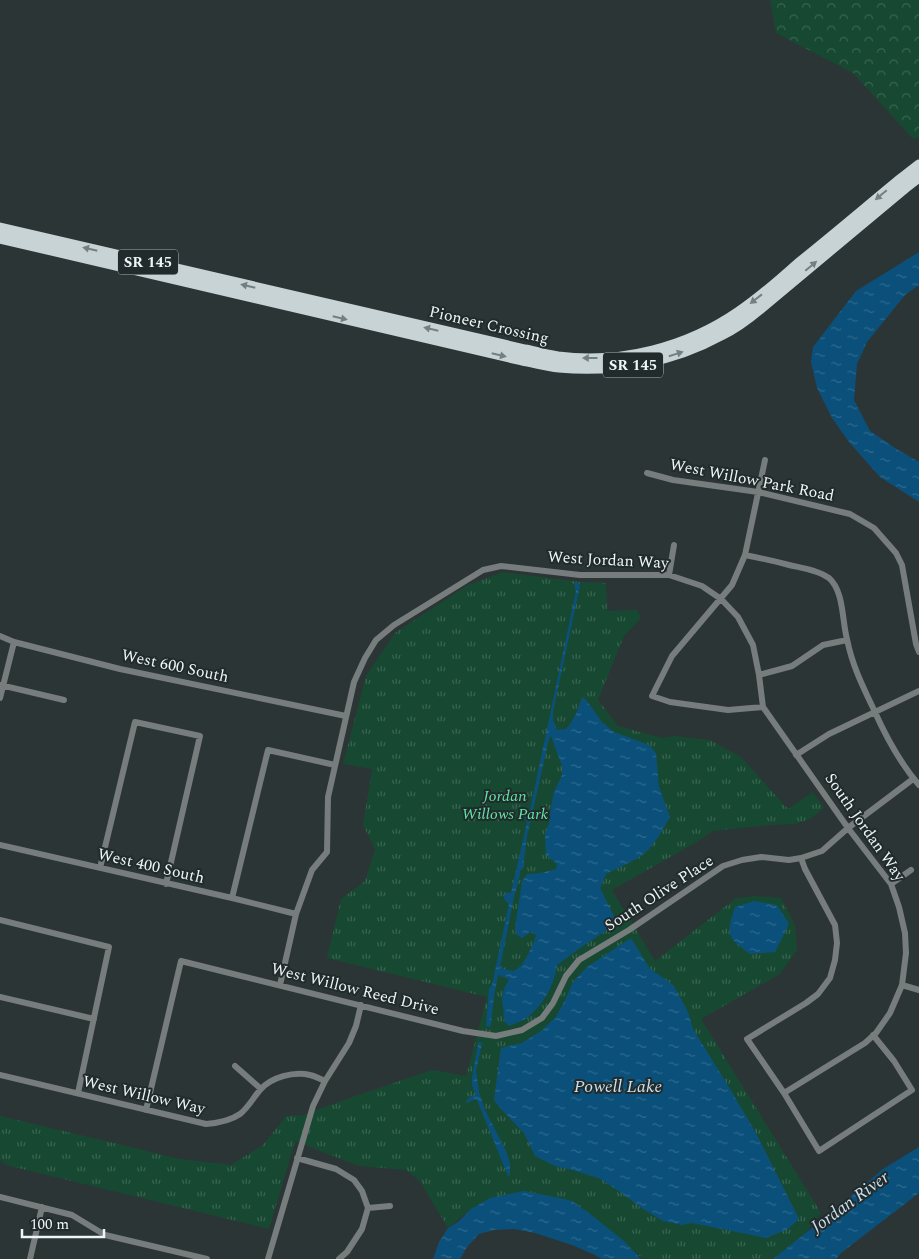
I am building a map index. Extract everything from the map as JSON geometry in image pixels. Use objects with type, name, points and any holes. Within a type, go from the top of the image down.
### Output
[{"type":"highway","name":"Pioneer Crossing","points":[[0,228],[524,350],[559,357],[614,358],[664,348],[683,342],[718,326],[757,299],[919,165]]},
{"type":"highway","name":"Pioneer Crossing","points":[[0,238],[522,360],[558,367],[615,367],[641,364],[685,352],[744,321],[919,177]]},
{"type":"street","points":[[763,707],[728,710],[670,702],[652,696],[672,656],[732,585],[745,554],[765,460]]},
{"type":"street","name":"West Willow Park Road","points":[[647,473],[673,480],[758,492],[850,514],[874,528],[896,553],[902,565],[919,652]]},
{"type":"street","points":[[669,575],[674,545]]},
{"type":"street","points":[[745,554],[809,569],[820,573],[834,583],[838,592],[846,640],[857,676],[890,744],[919,785]]},
{"type":"street","name":"West Jordan Way","points":[[346,716],[354,682],[364,658],[376,640],[394,625],[483,570],[501,566],[580,575],[669,575],[702,586]]},
{"type":"street","name":"South Jordan Way","points":[[702,586],[721,599],[738,617],[753,645],[763,707],[848,828],[891,884],[900,907],[905,933],[906,953],[902,986],[890,1013],[865,1043],[784,1093]]},
{"type":"street","name":"West 600 South","points":[[0,636],[14,642],[120,668],[346,716]]},
{"type":"street","points":[[759,675],[792,666],[823,646],[846,640]]},
{"type":"street","points":[[0,698],[14,642]]},
{"type":"street","points":[[2,686],[64,700]]},
{"type":"street","points":[[796,755],[828,734],[919,691]]},
{"type":"street","points":[[280,985],[296,914],[312,870],[327,852],[328,797],[346,716]]},
{"type":"street","points":[[100,868],[134,722],[200,736],[166,884]]},
{"type":"street","points":[[232,898],[268,750],[335,765]]},
{"type":"street","name":"South Olive Place","points":[[522,1030],[542,1018],[553,1003],[566,976],[579,960],[629,930],[723,866],[761,857],[789,860],[822,851],[848,828],[913,778]]},
{"type":"street","name":"West 400 South","points":[[0,845],[296,914]]},
{"type":"street","points":[[801,858],[835,925],[837,942],[830,978],[818,994],[806,1004],[747,1039],[784,1093],[819,1151],[912,1090],[894,1061],[873,1035]]},
{"type":"street","points":[[891,884],[911,870]]},
{"type":"street","points":[[0,920],[110,947],[78,1094]]},
{"type":"street","name":"West Willow Reed Drive","points":[[146,1110],[181,961],[463,1031],[496,1036],[522,1030]]},
{"type":"street","points":[[902,986],[919,990]]},
{"type":"street","points":[[0,997],[94,1019]]},
{"type":"street","points":[[268,1259],[313,1106],[325,1081],[349,1043],[356,1026],[361,1005]]},
{"type":"street","points":[[235,1066],[261,1089]]},
{"type":"street","name":"West Willow Way","points":[[0,1075],[206,1124],[222,1122],[239,1114],[261,1089],[275,1079],[288,1074],[310,1075],[325,1081]]},
{"type":"street","points":[[297,1158],[336,1169],[354,1180],[362,1191],[368,1208],[362,1229],[346,1252],[338,1259]]},
{"type":"street","points":[[0,1197],[72,1215],[106,1235],[207,1259]]},
{"type":"street","points":[[368,1208],[390,1206]]},
{"type":"street","points":[[30,1259],[42,1208]]},
{"type":"green space","points":[[770,0],[919,0],[919,137],[913,139],[853,73],[776,33]]},
{"type":"green space","name":"Jordan Willows Park","points":[[503,572],[580,582],[606,583],[607,611],[637,610],[641,618],[624,636],[598,700],[618,726],[662,738],[674,736],[710,740],[741,757],[788,809],[813,792],[824,808],[810,819],[794,824],[713,831],[612,890],[655,961],[736,898],[756,896],[781,898],[795,925],[797,950],[780,974],[701,1019],[821,1213],[803,1236],[773,1259],[643,1259],[589,1213],[471,1209],[448,1228],[419,1180],[406,1170],[359,1166],[295,1141],[269,1229],[6,1165],[0,1160],[0,1116],[179,1159],[231,1165],[263,1145],[286,1116],[303,1115],[432,1070],[466,1076],[487,997],[327,958],[341,899],[365,881],[375,849],[363,825],[372,769],[343,764],[366,676],[395,633],[468,585]]},
{"type":"water","points":[[919,252],[919,285],[905,295],[867,342],[857,364],[854,400],[870,431],[919,462],[919,502],[880,477],[849,442],[832,418],[817,388],[811,362],[813,347],[856,291]]},
{"type":"water","points":[[577,582],[580,585],[553,712],[553,721],[557,728],[555,730],[566,729],[576,714],[582,697],[602,722],[614,732],[649,745],[656,753],[659,787],[670,817],[645,853],[606,874],[600,888],[616,921],[610,928],[557,965],[551,987],[539,1006],[526,1018],[509,1026],[504,1019],[502,996],[509,979],[498,975],[490,1027],[486,1026],[489,989],[492,985],[509,904],[504,899],[505,892],[511,893],[527,822],[524,816],[530,810],[576,591],[574,584]],"holes":[[[551,736],[562,766],[562,775],[554,792],[549,824],[545,834],[546,855],[557,864],[556,869],[542,873],[527,874],[522,882],[515,928],[517,935],[522,938],[530,932],[536,935],[520,967],[509,971],[500,967],[520,871],[524,867],[527,836]]]},
{"type":"water","points":[[754,901],[777,905],[789,924],[775,952],[750,954],[732,939],[729,929],[735,907]]},
{"type":"water","name":"Powell Lake","points":[[631,938],[650,969],[674,986],[688,1012],[693,1029],[756,1133],[799,1219],[788,1229],[766,1238],[692,1223],[682,1225],[663,1221],[599,1178],[555,1166],[535,1156],[524,1133],[494,1100],[501,1048],[522,1043],[541,1031],[556,1017],[573,982],[587,967]]},
{"type":"water","points":[[479,1042],[482,1043],[476,1071],[479,1092],[485,1110],[506,1151],[510,1163],[510,1175],[508,1176],[477,1100],[467,1103],[466,1101],[471,1096],[476,1096],[472,1085],[472,1078]]},
{"type":"water","name":"Jordan River","points":[[919,1147],[919,1193],[841,1253],[836,1259],[773,1259],[883,1169]]},
{"type":"water","points":[[523,1191],[572,1201],[625,1242],[641,1259],[602,1259],[572,1245],[535,1233],[514,1229],[494,1230],[479,1234],[467,1247],[460,1259],[433,1259],[439,1242],[448,1228],[458,1222],[471,1209],[490,1198]]}]
